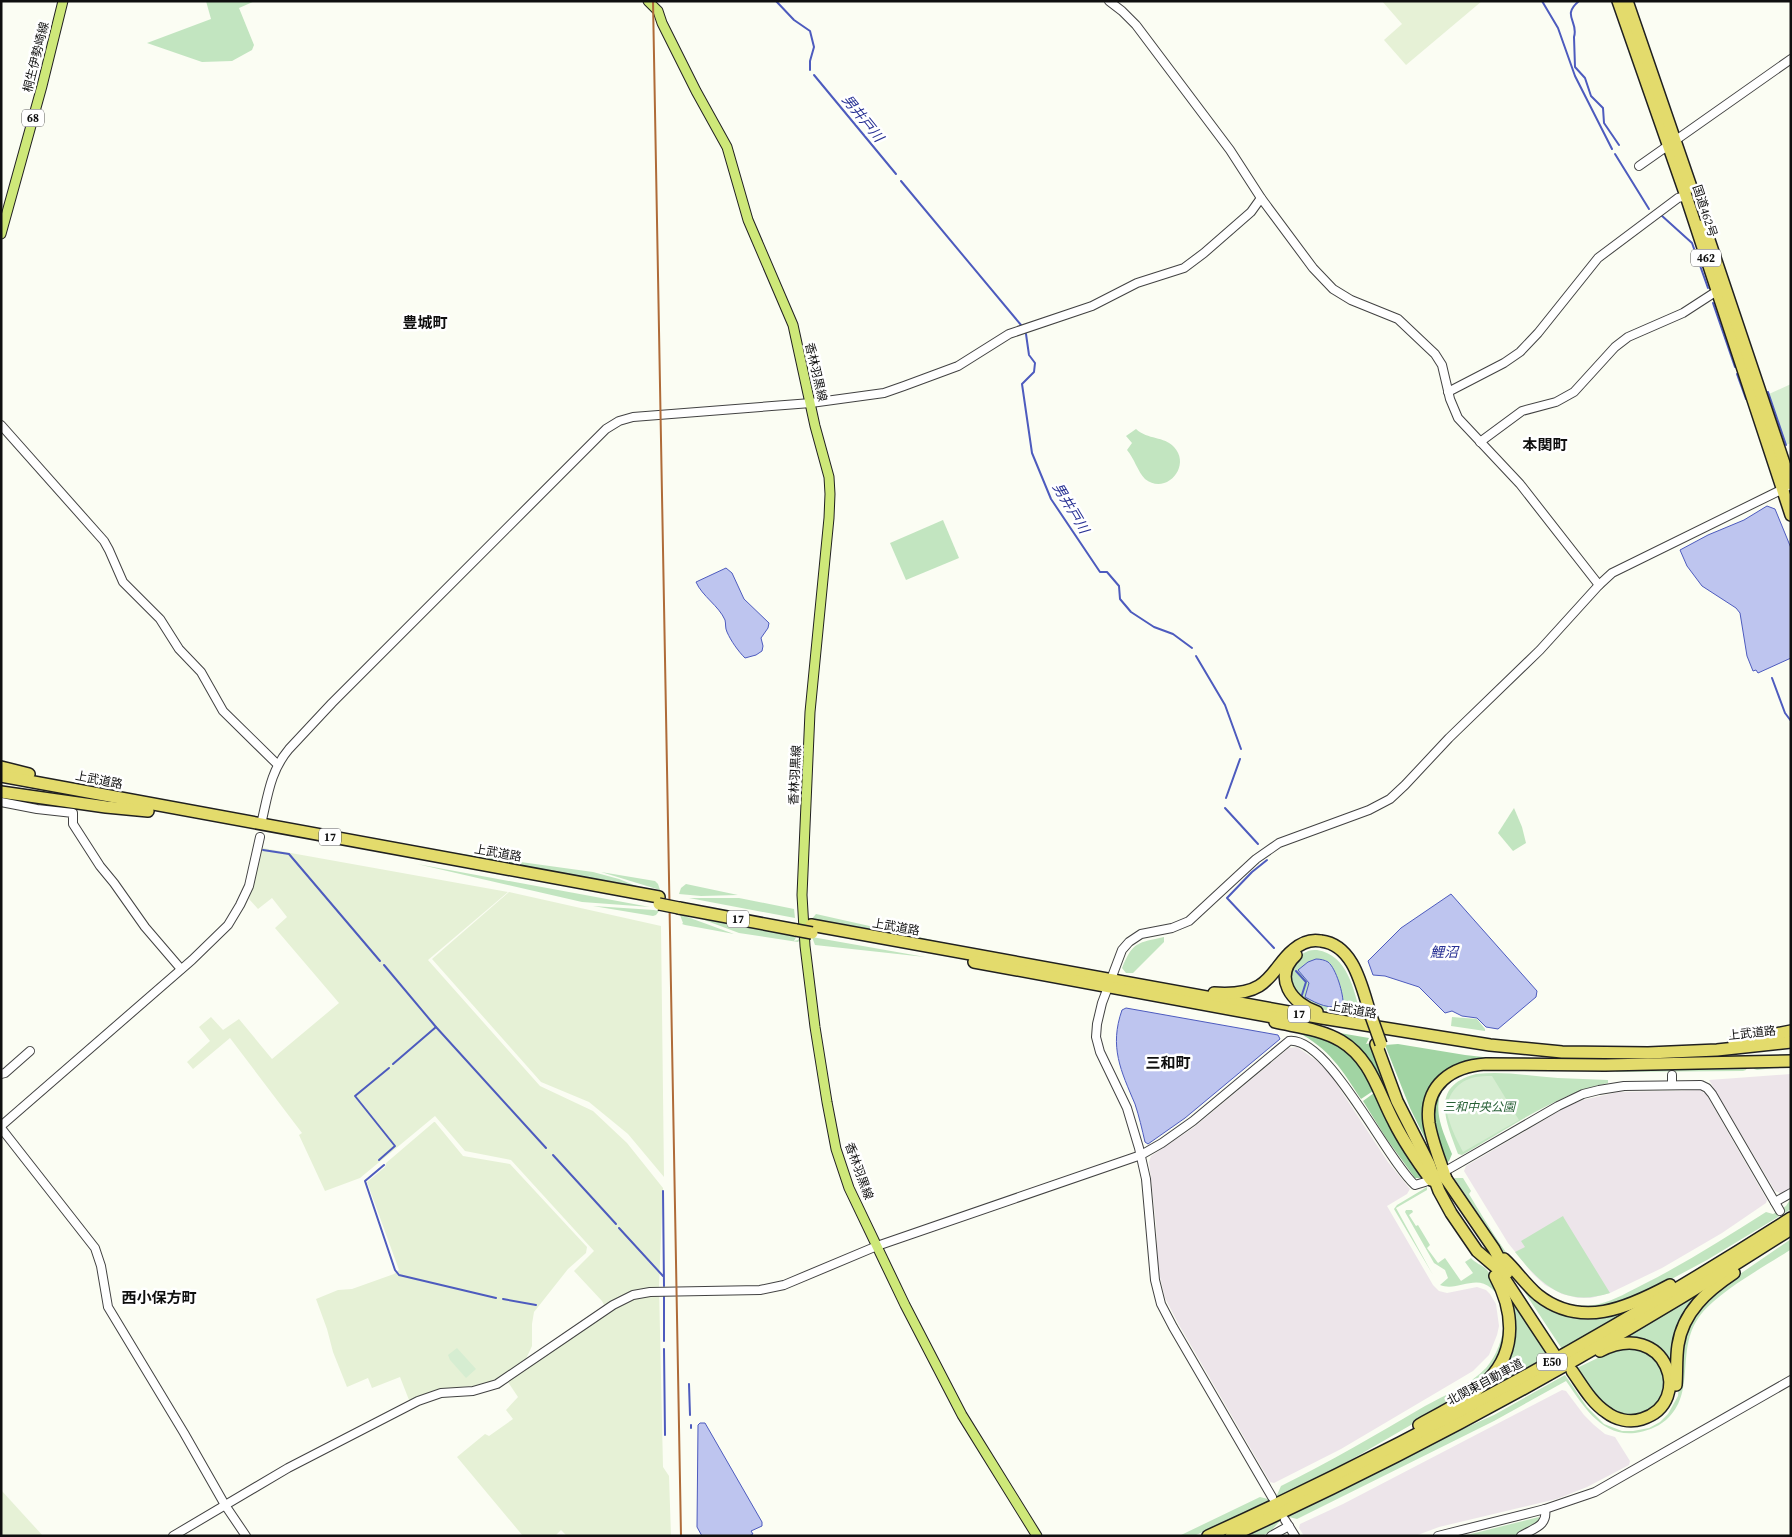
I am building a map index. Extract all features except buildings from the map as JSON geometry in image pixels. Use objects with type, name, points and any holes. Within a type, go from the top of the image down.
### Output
[{"type":"highway","name":"国道462号","points":[[1618,1],[1672,143],[1686,196],[1720,289]]},
{"type":"highway","name":"国道462号","points":[[1627,1],[1720,289],[1788,486],[1791,515]]},
{"type":"highway","points":[[1,767],[147,807]]},
{"type":"highway","name":"上武道路","points":[[1,776],[147,807]]},
{"type":"highway","name":"上武道路","points":[[1,783],[147,807],[679,904],[1109,983],[1245,1012],[1400,1039],[1494,1053],[1562,1059],[1684,1060],[1791,1050]]},
{"type":"highway","points":[[1,792],[106,808],[147,807]]},
{"type":"highway","points":[[1156,987],[1186,988],[1216,993],[1245,991],[1264,982],[1286,956],[1299,945],[1311,941],[1323,941],[1339,947],[1351,961],[1397,1101],[1429,1164],[1439,1192]]},
{"type":"highway","points":[[1369,1015],[1345,961],[1336,952],[1321,946],[1311,946],[1301,950],[1292,958],[1286,970],[1287,988],[1296,1001],[1321,1013],[1360,1020],[1403,1032]]},
{"type":"highway","name":"上武道路","points":[[1109,983],[1156,987],[1467,1043],[1515,1048],[1562,1052],[1648,1053],[1716,1050],[1791,1042]]},
{"type":"highway","points":[[1245,1012],[1328,1035],[1354,1051],[1372,1073],[1400,1133],[1413,1155],[1455,1219],[1483,1257],[1504,1295],[1511,1324],[1508,1345],[1501,1363],[1482,1386],[1320,1484]]},
{"type":"highway","points":[[1648,1053],[1738,1041],[1791,1031]]},
{"type":"highway","points":[[1378,1044],[1410,1117],[1433,1161],[1447,1174]]},
{"type":"highway","points":[[1636,1061],[1661,1065],[1684,1060]]},
{"type":"highway","points":[[1483,1257],[1498,1269],[1557,1352],[1447,1174],[1431,1132],[1429,1106],[1438,1085],[1454,1071],[1472,1065],[1486,1064],[1661,1065],[1791,1060]]},
{"type":"highway","name":"北関東自動車道","points":[[1208,1536],[1320,1484],[1449,1418],[1568,1353],[1712,1268],[1791,1218]]},
{"type":"highway","points":[[1494,1249],[1544,1300],[1572,1312],[1594,1313],[1621,1308],[1645,1298],[1742,1244],[1777,1227]]},
{"type":"highway","name":"北関東自動車道","points":[[1230,1536],[1492,1406],[1661,1310],[1791,1229]]},
{"type":"highway","points":[[1492,1406],[1607,1348],[1627,1343],[1638,1343],[1647,1346],[1660,1356],[1668,1370],[1670,1385],[1668,1394],[1653,1415],[1629,1421],[1613,1417],[1600,1407],[1570,1372],[1584,1397],[1597,1412],[1612,1422],[1635,1426],[1657,1419],[1667,1408],[1674,1394],[1680,1336],[1692,1310],[1703,1297],[1719,1284],[1791,1233]]},
{"type":"main road","name":"桐生伊勢崎線","points":[[1,234],[42,86],[63,1]]},
{"type":"main road","name":"香林羽黒線","points":[[648,1],[658,11],[662,23],[696,91],[727,147],[748,220],[792,325],[829,476],[830,494],[810,712],[802,909],[815,1027],[836,1149],[849,1188],[962,1416],[1037,1536]]},
{"type":"street","points":[[1109,1],[1136,25],[1230,150],[1261,198],[1313,268],[1333,289],[1351,300],[1398,319],[1436,354],[1442,366],[1452,406],[1458,418],[1520,484],[1599,585]]},
{"type":"street","points":[[1639,166],[1791,58]]},
{"type":"street","points":[[1448,392],[1504,363],[1520,352],[1538,333],[1598,258],[1678,198],[1686,196]]},
{"type":"street","points":[[262,820],[277,764],[289,749],[332,703],[610,426],[625,418],[633,417],[811,403],[884,393],[947,371],[1009,334],[1092,306],[1137,283],[1184,268],[1204,254],[1250,212],[1261,198]]},
{"type":"street","points":[[1480,442],[1522,411],[1556,402],[1574,392],[1615,347],[1628,337],[1683,313],[1720,289]]},
{"type":"street","points":[[1,425],[104,541],[123,582],[160,619],[179,649],[201,672],[223,712],[277,764]]},
{"type":"street","points":[[1272,1497],[1173,1327],[1162,1304],[1155,1280],[1146,1179],[1141,1155],[1127,1108],[1097,1044],[1097,1024],[1109,983],[1122,950],[1133,938],[1141,934],[1177,927],[1189,921],[1268,849],[1376,807],[1397,793],[1449,738],[1540,650],[1607,576],[1788,486]]},
{"type":"street","points":[[1,802],[73,813],[72,824],[100,866],[114,882],[145,927],[181,969]]},
{"type":"street","points":[[246,1536],[224,1505],[184,1433],[108,1307],[101,1266],[95,1248],[1,1127],[218,936],[236,914],[249,886],[260,838]]},
{"type":"street","points":[[173,1536],[288,1468],[418,1400],[441,1393],[480,1389],[497,1384],[613,1305],[628,1298],[650,1292],[766,1289],[784,1285],[877,1246],[1141,1155],[1180,1131],[1283,1045],[1292,1040],[1307,1046],[1326,1061],[1415,1186],[1426,1182]]},
{"type":"street","points":[[1,1074],[5,1073],[30,1052]]},
{"type":"street","points":[[1672,1075],[1672,1086]]},
{"type":"street","points":[[1447,1174],[1558,1106],[1581,1095],[1624,1086],[1701,1085],[1709,1090],[1780,1211]]},
{"type":"street","points":[[1775,1202],[1791,1193]]},
{"type":"street","points":[[1438,1536],[1576,1500],[1610,1484],[1791,1380]]},
{"type":"street","points":[[1521,1536],[1544,1523],[1546,1519],[1545,1509]]},
{"type":"street","points":[[1271,1536],[1287,1523],[1295,1536]]},
{"type":"shaded area","points":[[1297,1047],[1317,1061],[1330,1074],[1388,1162],[1410,1189],[1407,1194],[1387,1206],[1433,1285],[1439,1291],[1447,1293],[1477,1287],[1486,1290],[1496,1304],[1499,1326],[1489,1355],[1473,1371],[1341,1449],[1274,1483],[1270,1482],[1165,1298],[1158,1269],[1156,1225],[1149,1162],[1151,1156],[1193,1128],[1289,1048]]},
{"type":"shaded area","points":[[1791,1074],[1791,1190],[1783,1194],[1775,1191],[1709,1080]]},
{"type":"shaded area","points":[[1700,1090],[1706,1094],[1767,1200],[1766,1203],[1722,1233],[1662,1268],[1610,1293],[1591,1298],[1578,1298],[1562,1294],[1545,1285],[1533,1274],[1508,1243],[1464,1171],[1466,1166],[1568,1106],[1583,1100],[1618,1092]]},
{"type":"shaded area","points":[[1562,1390],[1566,1391],[1594,1425],[1605,1434],[1615,1437],[1630,1461],[1629,1465],[1587,1487],[1557,1499],[1439,1527],[1415,1536],[1304,1536],[1299,1528],[1300,1524],[1343,1504]]},
{"type":"green space","points":[[206,1],[255,1],[239,8],[254,45],[252,50],[232,61],[202,62],[147,43],[211,19]]},
{"type":"green space","points":[[1382,1],[1482,1],[1406,65],[1384,40],[1402,24]]},
{"type":"green space","points":[[1791,384],[1791,443],[1786,445],[1769,394]]},
{"type":"green space","points":[[1136,429],[1146,435],[1166,441],[1174,447],[1179,455],[1178,470],[1168,481],[1161,484],[1153,483],[1145,479],[1140,473],[1127,450],[1132,443],[1126,436]]},
{"type":"green space","points":[[943,520],[959,558],[906,580],[890,543]]},
{"type":"green space","points":[[1514,808],[1526,843],[1513,851],[1498,833]]},
{"type":"green space","points":[[263,848],[508,892],[428,960],[540,1086],[593,1111],[627,1143],[663,1188],[659,1287],[663,1467],[669,1476],[671,1536],[567,1536],[561,1530],[555,1536],[523,1536],[457,1457],[485,1434],[489,1436],[513,1419],[506,1410],[518,1397],[508,1382],[608,1312],[602,1301],[574,1271],[594,1251],[511,1160],[465,1151],[435,1116],[360,1178],[325,1191],[299,1135],[302,1133],[230,1038],[193,1069],[187,1062],[210,1041],[199,1027],[211,1017],[223,1030],[239,1019],[272,1059],[339,1003],[275,928],[287,917],[272,898],[258,909],[249,899]]},
{"type":"green space","points":[[427,849],[593,872],[619,879],[649,891]]},
{"type":"green space","points":[[417,864],[650,907],[582,902]]},
{"type":"green space","points":[[601,872],[655,881],[660,890]]},
{"type":"green space","points":[[686,884],[738,895],[701,896],[679,894],[681,888]]},
{"type":"green space","points":[[509,892],[661,926],[664,1177],[628,1134],[589,1102],[541,1082],[432,959]]},
{"type":"green space","points":[[689,898],[739,898],[794,909],[795,918]]},
{"type":"green space","points":[[593,906],[654,910],[659,911],[653,916]]},
{"type":"green space","points":[[816,914],[963,947],[810,921]]},
{"type":"green space","points":[[680,915],[682,915],[734,934],[682,924]]},
{"type":"green space","points":[[691,915],[798,934],[794,941],[798,940],[800,935],[800,940],[798,942],[739,933]]},
{"type":"green space","points":[[812,937],[925,957],[815,945]]},
{"type":"green space","points":[[1164,937],[1164,942],[1133,973],[1126,973],[1122,968],[1133,948],[1142,942]]},
{"type":"green space","points":[[1317,950],[1328,953],[1343,966],[1356,995],[1361,1016],[1314,1007],[1301,1000],[1296,993],[1291,978],[1291,970],[1294,963],[1298,956],[1307,951]]},
{"type":"green space","points":[[1452,1017],[1477,1019],[1485,1031],[1451,1026]]},
{"type":"green space","points":[[1298,1030],[1328,1038],[1356,1058],[1423,1175],[1421,1178],[1415,1178],[1386,1138],[1363,1101],[1374,1093],[1373,1091],[1361,1099],[1334,1061],[1318,1045],[1297,1032]]},
{"type":"green space","points":[[1328,1031],[1369,1038],[1366,1044],[1371,1043],[1415,1147],[1416,1155],[1372,1068]]},
{"type":"green space","points":[[1398,1044],[1465,1055],[1519,1061],[1478,1062],[1431,1091],[1435,1159],[1410,1108],[1385,1045]]},
{"type":"green space","points":[[1791,1063],[1791,1066],[1757,1070],[1753,1067],[1747,1067],[1743,1071],[1616,1072],[1615,1068]]},
{"type":"green space","name":"三和中央公園","points":[[1507,1073],[1608,1080],[1608,1083],[1570,1095],[1551,1104],[1462,1155],[1458,1154],[1449,1130],[1446,1118],[1446,1096],[1452,1087],[1461,1080],[1476,1074]]},
{"type":"green space","points":[[1492,1076],[1519,1120],[1463,1152],[1447,1114],[1450,1096],[1458,1086],[1469,1079]]},
{"type":"green space","points":[[1438,1092],[1440,1095],[1439,1118],[1452,1154],[1446,1163],[1440,1150],[1432,1117]]},
{"type":"green space","points":[[434,1122],[463,1156],[510,1164],[587,1247],[586,1253],[568,1269],[534,1312],[532,1346],[525,1361],[499,1379],[485,1385],[439,1389],[409,1400],[400,1377],[372,1388],[368,1378],[347,1387],[333,1352],[316,1299],[338,1290],[352,1289],[394,1274],[399,1270],[367,1182]]},
{"type":"green space","points":[[1454,1178],[1463,1178],[1471,1191],[1469,1194],[1484,1219],[1521,1272],[1503,1251]]},
{"type":"green space","points":[[1427,1187],[1427,1190],[1396,1208],[1433,1275],[1394,1209],[1397,1205]]},
{"type":"green space","points":[[1791,1198],[1791,1209],[1707,1260],[1651,1290],[1613,1306],[1586,1309],[1551,1300],[1545,1294],[1558,1300],[1578,1305],[1599,1304],[1611,1300],[1706,1250],[1766,1212],[1773,1214],[1786,1206]]},
{"type":"green space","points":[[1406,1210],[1412,1210],[1413,1212],[1409,1215],[1416,1226],[1418,1225],[1430,1245],[1427,1248],[1438,1263],[1445,1258],[1461,1281],[1473,1273],[1465,1262],[1471,1258],[1486,1269],[1493,1278],[1499,1289],[1505,1314],[1504,1340],[1497,1362],[1481,1381],[1461,1396],[1311,1482],[1194,1536],[1179,1536],[1260,1497],[1268,1499],[1277,1495],[1281,1486],[1465,1385],[1480,1374],[1492,1360],[1504,1328],[1502,1305],[1498,1296],[1485,1284],[1472,1283],[1446,1287],[1440,1285],[1448,1278],[1445,1270],[1434,1263],[1405,1212]]},
{"type":"green space","points":[[1563,1216],[1610,1293],[1594,1297],[1567,1295],[1545,1284],[1515,1252],[1525,1247],[1521,1241]]},
{"type":"green space","points":[[1791,1239],[1790,1250],[1729,1289],[1717,1298],[1699,1317],[1692,1330],[1688,1344],[1681,1397],[1675,1409],[1659,1425],[1635,1433],[1623,1433],[1612,1430],[1594,1418],[1566,1381],[1494,1421],[1297,1519],[1289,1517],[1279,1522],[1271,1531],[1262,1536],[1246,1536],[1449,1435],[1494,1415],[1565,1375],[1587,1407],[1604,1424],[1622,1431],[1649,1428],[1660,1422],[1668,1414],[1678,1396],[1683,1338],[1698,1310],[1724,1285]]},
{"type":"green space","points":[[1524,1275],[1542,1291],[1534,1286]]},
{"type":"green space","points":[[1514,1276],[1542,1303],[1563,1315],[1587,1320],[1609,1317],[1629,1310],[1562,1349]]},
{"type":"green space","points":[[1503,1284],[1551,1356],[1479,1394],[1508,1357]]},
{"type":"green space","points":[[1705,1290],[1697,1298],[1673,1373],[1664,1356],[1654,1347],[1622,1339]]},
{"type":"green space","points":[[457,1348],[476,1369],[466,1378],[450,1360],[448,1355]]},
{"type":"green space","points":[[1623,1349],[1639,1349],[1654,1356],[1662,1368],[1664,1381],[1661,1395],[1654,1406],[1643,1414],[1628,1415],[1611,1409],[1596,1396],[1575,1369],[1608,1353]]},
{"type":"green space","points":[[1,1490],[43,1536],[1,1536]]},
{"type":"green space","points":[[1539,1517],[1541,1521],[1515,1536],[1463,1536]]},
{"type":"water","points":[[1767,506],[1775,509],[1791,548],[1791,658],[1758,673],[1756,670],[1753,671],[1747,656],[1740,613],[1736,608],[1702,586],[1687,566],[1680,550],[1708,535],[1744,520]]},
{"type":"water","points":[[726,568],[732,573],[744,599],[769,623],[761,638],[762,651],[756,655],[745,658],[740,652],[727,632],[725,620],[719,610],[702,592],[696,582]]},
{"type":"water","name":"鯉沼","points":[[1451,894],[1537,991],[1536,997],[1498,1029],[1486,1027],[1477,1018],[1462,1016],[1452,1011],[1445,1013],[1419,987],[1385,976],[1373,975],[1368,961],[1401,928]]},
{"type":"water","points":[[1316,959],[1328,962],[1334,970],[1341,989],[1343,1005],[1328,1007],[1305,997],[1309,983],[1298,970],[1308,962]]},
{"type":"water","points":[[1126,1008],[1278,1035],[1280,1039],[1185,1118],[1148,1144],[1145,1142],[1136,1109],[1118,1058],[1118,1023],[1122,1010]]},
{"type":"water","points":[[705,1423],[762,1522],[762,1526],[751,1531],[753,1534],[749,1536],[702,1536],[697,1527],[698,1425]]},
{"type":"waterway","name":"男井戸川","points":[[776,1],[794,20],[810,31],[814,47],[810,61],[810,70]]},
{"type":"waterway","points":[[1542,1],[1558,28],[1575,76],[1612,149]]},
{"type":"waterway","points":[[1579,1],[1571,11],[1575,31],[1575,67],[1585,78],[1591,96],[1603,108],[1604,123],[1619,145]]},
{"type":"waterway","name":"男井戸川","points":[[814,75],[896,174]]},
{"type":"waterway","points":[[1615,154],[1649,209]]},
{"type":"waterway","name":"男井戸川","points":[[901,181],[1021,325]]},
{"type":"waterway","points":[[1661,215],[1692,243],[1708,288]]},
{"type":"waterway","points":[[1713,303],[1735,367]]},
{"type":"waterway","name":"男井戸川","points":[[1026,334],[1029,355],[1035,363],[1034,372],[1022,384],[1032,453],[1051,499],[1100,572],[1107,572],[1119,586],[1120,599],[1131,612],[1154,627],[1173,634],[1192,648]]},
{"type":"waterway","points":[[1737,374],[1746,399]]},
{"type":"waterway","points":[[1768,392],[1786,445]]},
{"type":"waterway","name":"男井戸川","points":[[1196,656],[1225,705],[1241,749]]},
{"type":"waterway","points":[[1772,678],[1785,713],[1791,721]]},
{"type":"waterway","name":"男井戸川","points":[[1226,798],[1240,759]]},
{"type":"waterway","name":"男井戸川","points":[[1225,808],[1258,844]]},
{"type":"waterway","points":[[263,850],[289,854],[380,961]]},
{"type":"waterway","name":"男井戸川","points":[[1267,860],[1252,872],[1227,898],[1274,948]]},
{"type":"waterway","points":[[384,965],[436,1027],[546,1148]]},
{"type":"waterway","name":"男井戸川","points":[[1296,971],[1306,982],[1301,998]]},
{"type":"waterway","points":[[393,1064],[436,1027]]},
{"type":"waterway","points":[[379,1160],[395,1146],[355,1096],[389,1068]]},
{"type":"waterway","points":[[553,1155],[616,1224]]},
{"type":"waterway","points":[[384,1165],[365,1181],[395,1270],[399,1275],[496,1298]]},
{"type":"waterway","points":[[663,1191],[664,1286]]},
{"type":"waterway","points":[[619,1228],[663,1276]]},
{"type":"waterway","points":[[664,1297],[664,1341]]},
{"type":"waterway","points":[[503,1299],[536,1305]]},
{"type":"waterway","points":[[664,1349],[665,1435]]},
{"type":"waterway","points":[[689,1384],[690,1415]]},
{"type":"railway","points":[[653,1],[681,1536]]},
{"type":"district","name":"豊城町","points":[[425,322]]},
{"type":"district","name":"本関町","points":[[1545,444]]},
{"type":"district","name":"三和町","points":[[1168,1062]]},
{"type":"district","name":"西小保方町","points":[[159,1297]]}]
